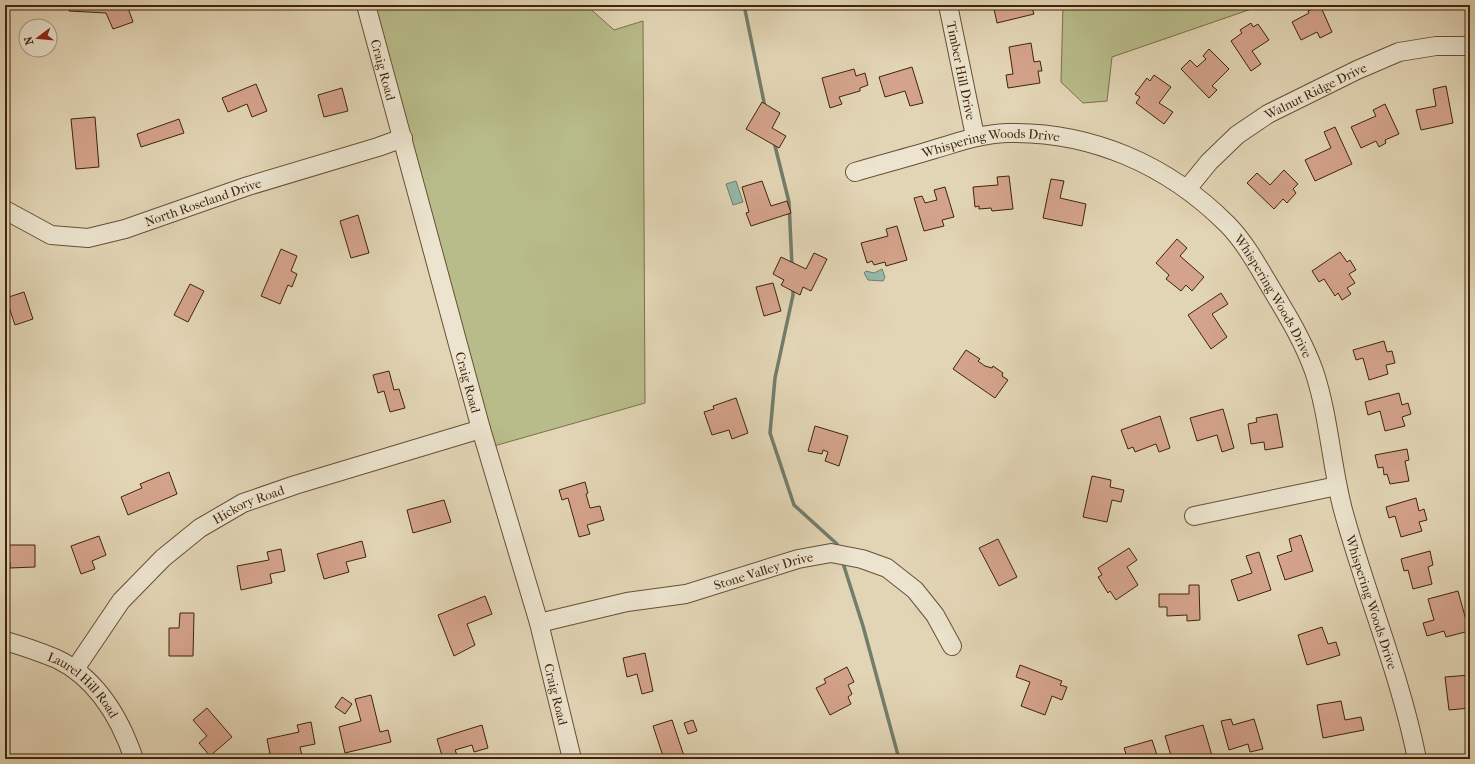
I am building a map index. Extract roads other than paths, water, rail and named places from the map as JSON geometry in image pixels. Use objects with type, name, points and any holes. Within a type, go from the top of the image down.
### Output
[{"type":"street","name":"Craig Road","points":[[366,5],[481,429],[539,623],[572,759]]},
{"type":"street","name":"Timber Hill Drive","points":[[948,5],[975,136]]},
{"type":"street","name":"Walnut Ridge Drive","points":[[1187,188],[1209,162],[1236,136],[1268,114],[1357,70],[1399,52],[1436,46],[1470,46]]},
{"type":"street","name":"Whispering Woods Drive","points":[[855,172],[975,136],[1007,133],[1042,134],[1106,146],[1148,165],[1187,188],[1228,226],[1257,264],[1301,339],[1314,373],[1323,404],[1337,486],[1359,568],[1394,668],[1406,709],[1417,759]]},
{"type":"street","name":"North Roseland Drive","points":[[5,210],[51,234],[88,238],[125,230],[248,186],[378,147],[403,138]]},
{"type":"street","name":"Hickory Road","points":[[75,669],[121,601],[163,558],[200,528],[244,503],[288,487],[400,455],[450,437],[481,429]]},
{"type":"street","points":[[1194,516],[1337,486]]},
{"type":"street","name":"Stone Valley Drive","points":[[539,623],[627,602],[686,594],[798,558],[831,553],[862,559],[887,568],[916,590],[935,615],[952,646]]},
{"type":"street","name":"Laurel Hill Road","points":[[5,641],[41,652],[75,669],[94,686],[109,704],[124,731],[134,759]]},
{"type":"waterway","points":[[744,5],[765,107]]},
{"type":"waterway","points":[[774,142],[789,202],[792,266]]},
{"type":"waterway","points":[[793,288],[793,295],[775,378],[770,433],[794,505],[837,544],[838,549]]},
{"type":"waterway","points":[[842,560],[863,626],[899,759]]}]
